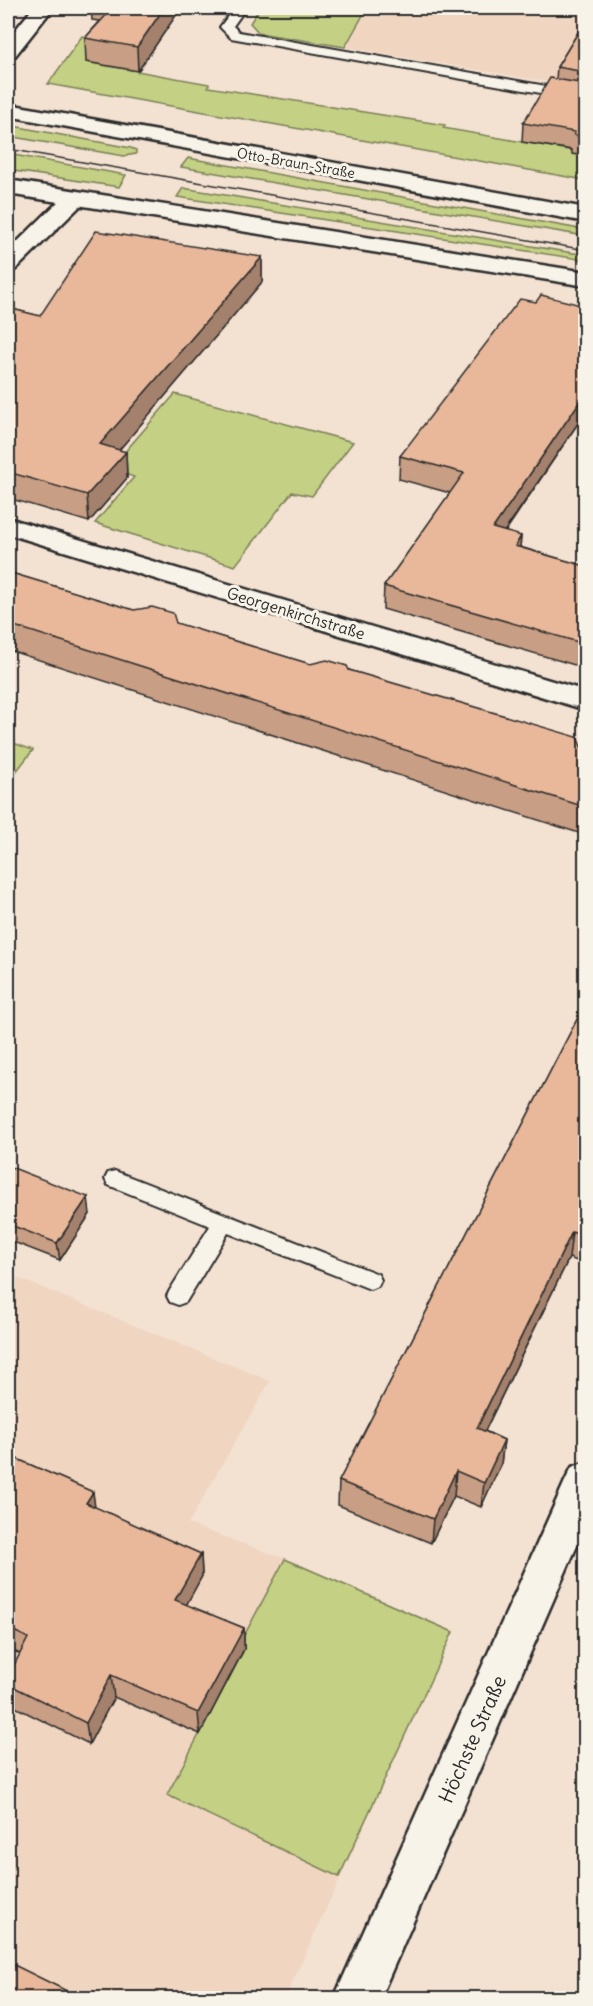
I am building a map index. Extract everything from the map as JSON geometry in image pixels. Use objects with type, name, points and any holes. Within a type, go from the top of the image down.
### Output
[{"type":"main road","points":[[8,52],[43,8]]},
{"type":"main road","name":"Otto-Braun-Straße","points":[[8,110],[585,216]]},
{"type":"main road","points":[[8,188],[585,279]]},
{"type":"main road","points":[[8,264],[75,198]]},
{"type":"main road","name":"Georgenkirchstraße","points":[[8,526],[585,701]]},
{"type":"main road","name":"Höchste Straße","points":[[357,1998],[585,1479]]},
{"type":"lane","points":[[240,8],[226,27],[235,35],[585,97]]},
{"type":"lane","points":[[115,1179],[370,1280]]},
{"type":"lane","points":[[178,1296],[224,1222]]},
{"type":"shaded area","points":[[367,8],[585,8],[585,88],[345,47]]},
{"type":"shaded area","points":[[8,1274],[270,1381],[188,1524],[285,1559],[453,1632],[285,1998],[8,1998]]},
{"type":"green space","points":[[260,8],[367,8],[345,47],[259,33],[250,23]]},
{"type":"green space","points":[[82,36],[107,40],[87,62],[209,84],[208,87],[445,125],[443,128],[574,151],[585,156],[585,180],[48,84]]},
{"type":"green space","points":[[8,125],[131,148],[136,150],[136,154],[124,156],[8,136]]},
{"type":"green space","points":[[8,154],[126,175],[119,187],[8,170]]},
{"type":"green space","points":[[188,158],[585,230],[585,236],[181,167]]},
{"type":"green space","points":[[183,188],[585,255],[585,260],[177,197]]},
{"type":"green space","points":[[175,394],[353,442],[312,496],[292,492],[235,566],[95,523],[134,477],[110,469]]},
{"type":"green space","points":[[8,741],[33,750],[8,782]]},
{"type":"green space","points":[[285,1559],[453,1632],[339,1877],[167,1795],[243,1652],[238,1647]]},
{"type":"building","points":[[113,8],[164,8],[137,47],[85,38]]},
{"type":"building","points":[[585,21],[585,72],[557,67]]},
{"type":"building","points":[[550,78],[585,84],[585,137],[574,135],[575,132],[523,123]]},
{"type":"building","points":[[96,231],[262,257],[100,444],[126,452],[87,495],[8,472],[8,308],[40,316]]},
{"type":"building","points":[[541,295],[585,306],[585,394],[493,528],[521,536],[515,546],[585,566],[585,644],[384,586],[464,473],[400,456],[520,299],[536,302]]},
{"type":"building","points":[[8,572],[134,610],[152,607],[173,613],[176,623],[310,664],[327,660],[347,666],[349,670],[577,737],[582,749],[585,749],[585,807],[8,624]]},
{"type":"building","points":[[585,1004],[585,1237],[572,1232],[477,1428],[504,1440],[484,1483],[456,1471],[433,1519],[339,1481]]},
{"type":"building","points":[[8,1166],[88,1197],[57,1243],[8,1224]]},
{"type":"building","points":[[8,1455],[93,1492],[86,1503],[201,1554],[175,1600],[244,1628],[198,1713],[111,1675],[86,1723],[8,1684],[8,1677],[28,1638],[8,1628]]},
{"type":"building","points":[[8,1962],[81,1998],[8,1998]]},
{"type":"tram line","points":[[8,149],[586,250]]}]
